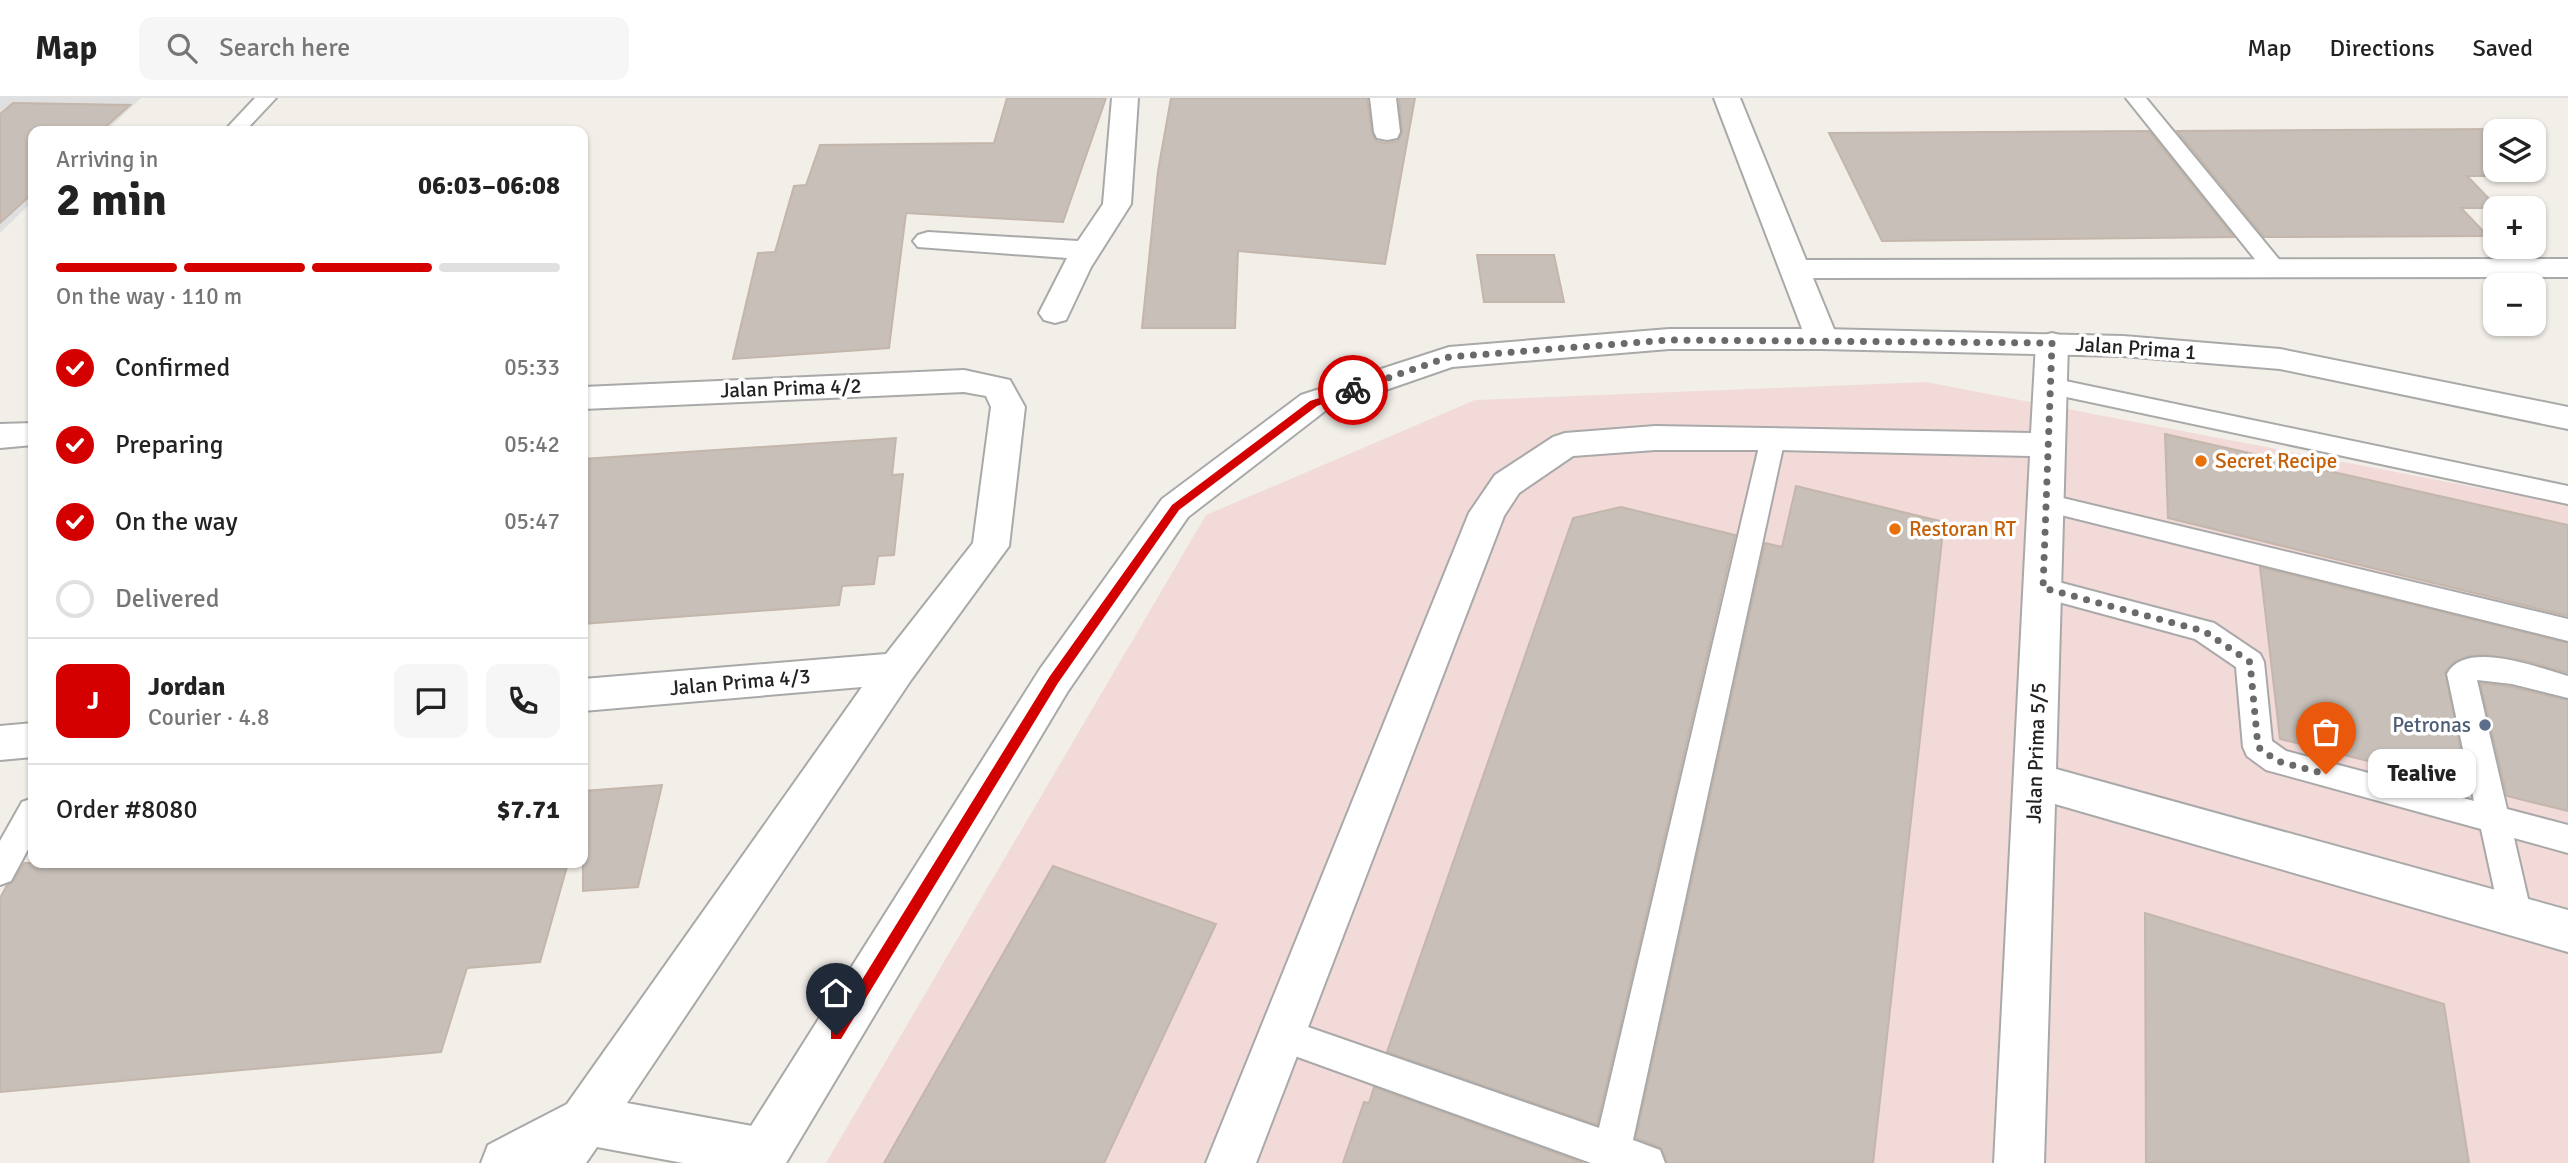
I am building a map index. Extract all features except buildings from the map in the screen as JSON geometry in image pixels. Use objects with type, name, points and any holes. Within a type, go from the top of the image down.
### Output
[{"type":"street","points":[[1055,313],[1076,267],[1117,204],[1125,98]]},
{"type":"street","points":[[1383,98],[1387,132]]},
{"type":"street","points":[[1727,98],[1822,340]]},
{"type":"street","points":[[928,241],[1088,250]]},
{"type":"street","points":[[1794,269],[2568,268]]},
{"type":"street","name":"Jalan Prima 1","points":[[760,1158],[1054,680],[1175,508],[1313,403],[1449,357],[1669,340],[1822,340],[2052,343],[2280,359],[2568,418]]},
{"type":"street","name":"Jalan Prima 5/5","points":[[2019,1163],[2052,343]]},
{"type":"street","name":"Jalan Prima 4/2","points":[[588,398],[964,381],[998,388],[1008,407],[991,546],[897,669]]},
{"type":"street","points":[[0,436],[28,434]]},
{"type":"street","points":[[1231,1163],[1486,513],[1507,484],[1564,445],[1655,438],[1773,438],[2048,445]]},
{"type":"street","points":[[556,1163],[897,669]]},
{"type":"street","name":"Jalan Prima 4/3","points":[[588,695],[897,669]]},
{"type":"street","points":[[0,743],[28,740]]},
{"type":"street","points":[[2034,781],[2568,931]]},
{"type":"street","points":[[506,1163],[587,1120],[760,1158]]},
{"type":"lane","points":[[238,126],[266,98]]},
{"type":"lane","points":[[2136,98],[2274,268]]},
{"type":"lane","points":[[2051,386],[2568,495]]},
{"type":"lane","points":[[1610,1157],[1773,438]]},
{"type":"lane","points":[[2046,503],[2568,629]]},
{"type":"lane","points":[[2043,588],[2204,631],[2250,662],[2258,747],[2277,761],[2568,839]]},
{"type":"lane","points":[[2515,916],[2461,674],[2471,668],[2490,668],[2568,688]]},
{"type":"lane","points":[[0,871],[28,820]]},
{"type":"lane","points":[[1282,1035],[1610,1157],[1647,1163]]},
{"type":"shaded area","points":[[0,98],[141,98],[111,126],[28,126],[28,206],[0,233]]},
{"type":"shaded area","points":[[1926,382],[2568,505],[2568,1163],[826,1163],[1206,515],[1475,400]]},
{"type":"way so far","points":[[1353,390],[1449,357],[1669,340],[2052,343],[2043,588],[2204,631],[2250,662],[2258,747],[2277,761],[2326,774]]},
{"type":"place","name":"Secret Recipe","points":[[2201,461]]},
{"type":"place","name":"Restoran RT","points":[[1895,529]]},
{"type":"place","name":"Petronas","points":[[2485,725]]},
{"type":"place","name":"Tealive","points":[[2326,774]]},
{"type":"route","points":[[836,1035],[1054,680],[1175,508],[1313,403],[1353,390]]}]
